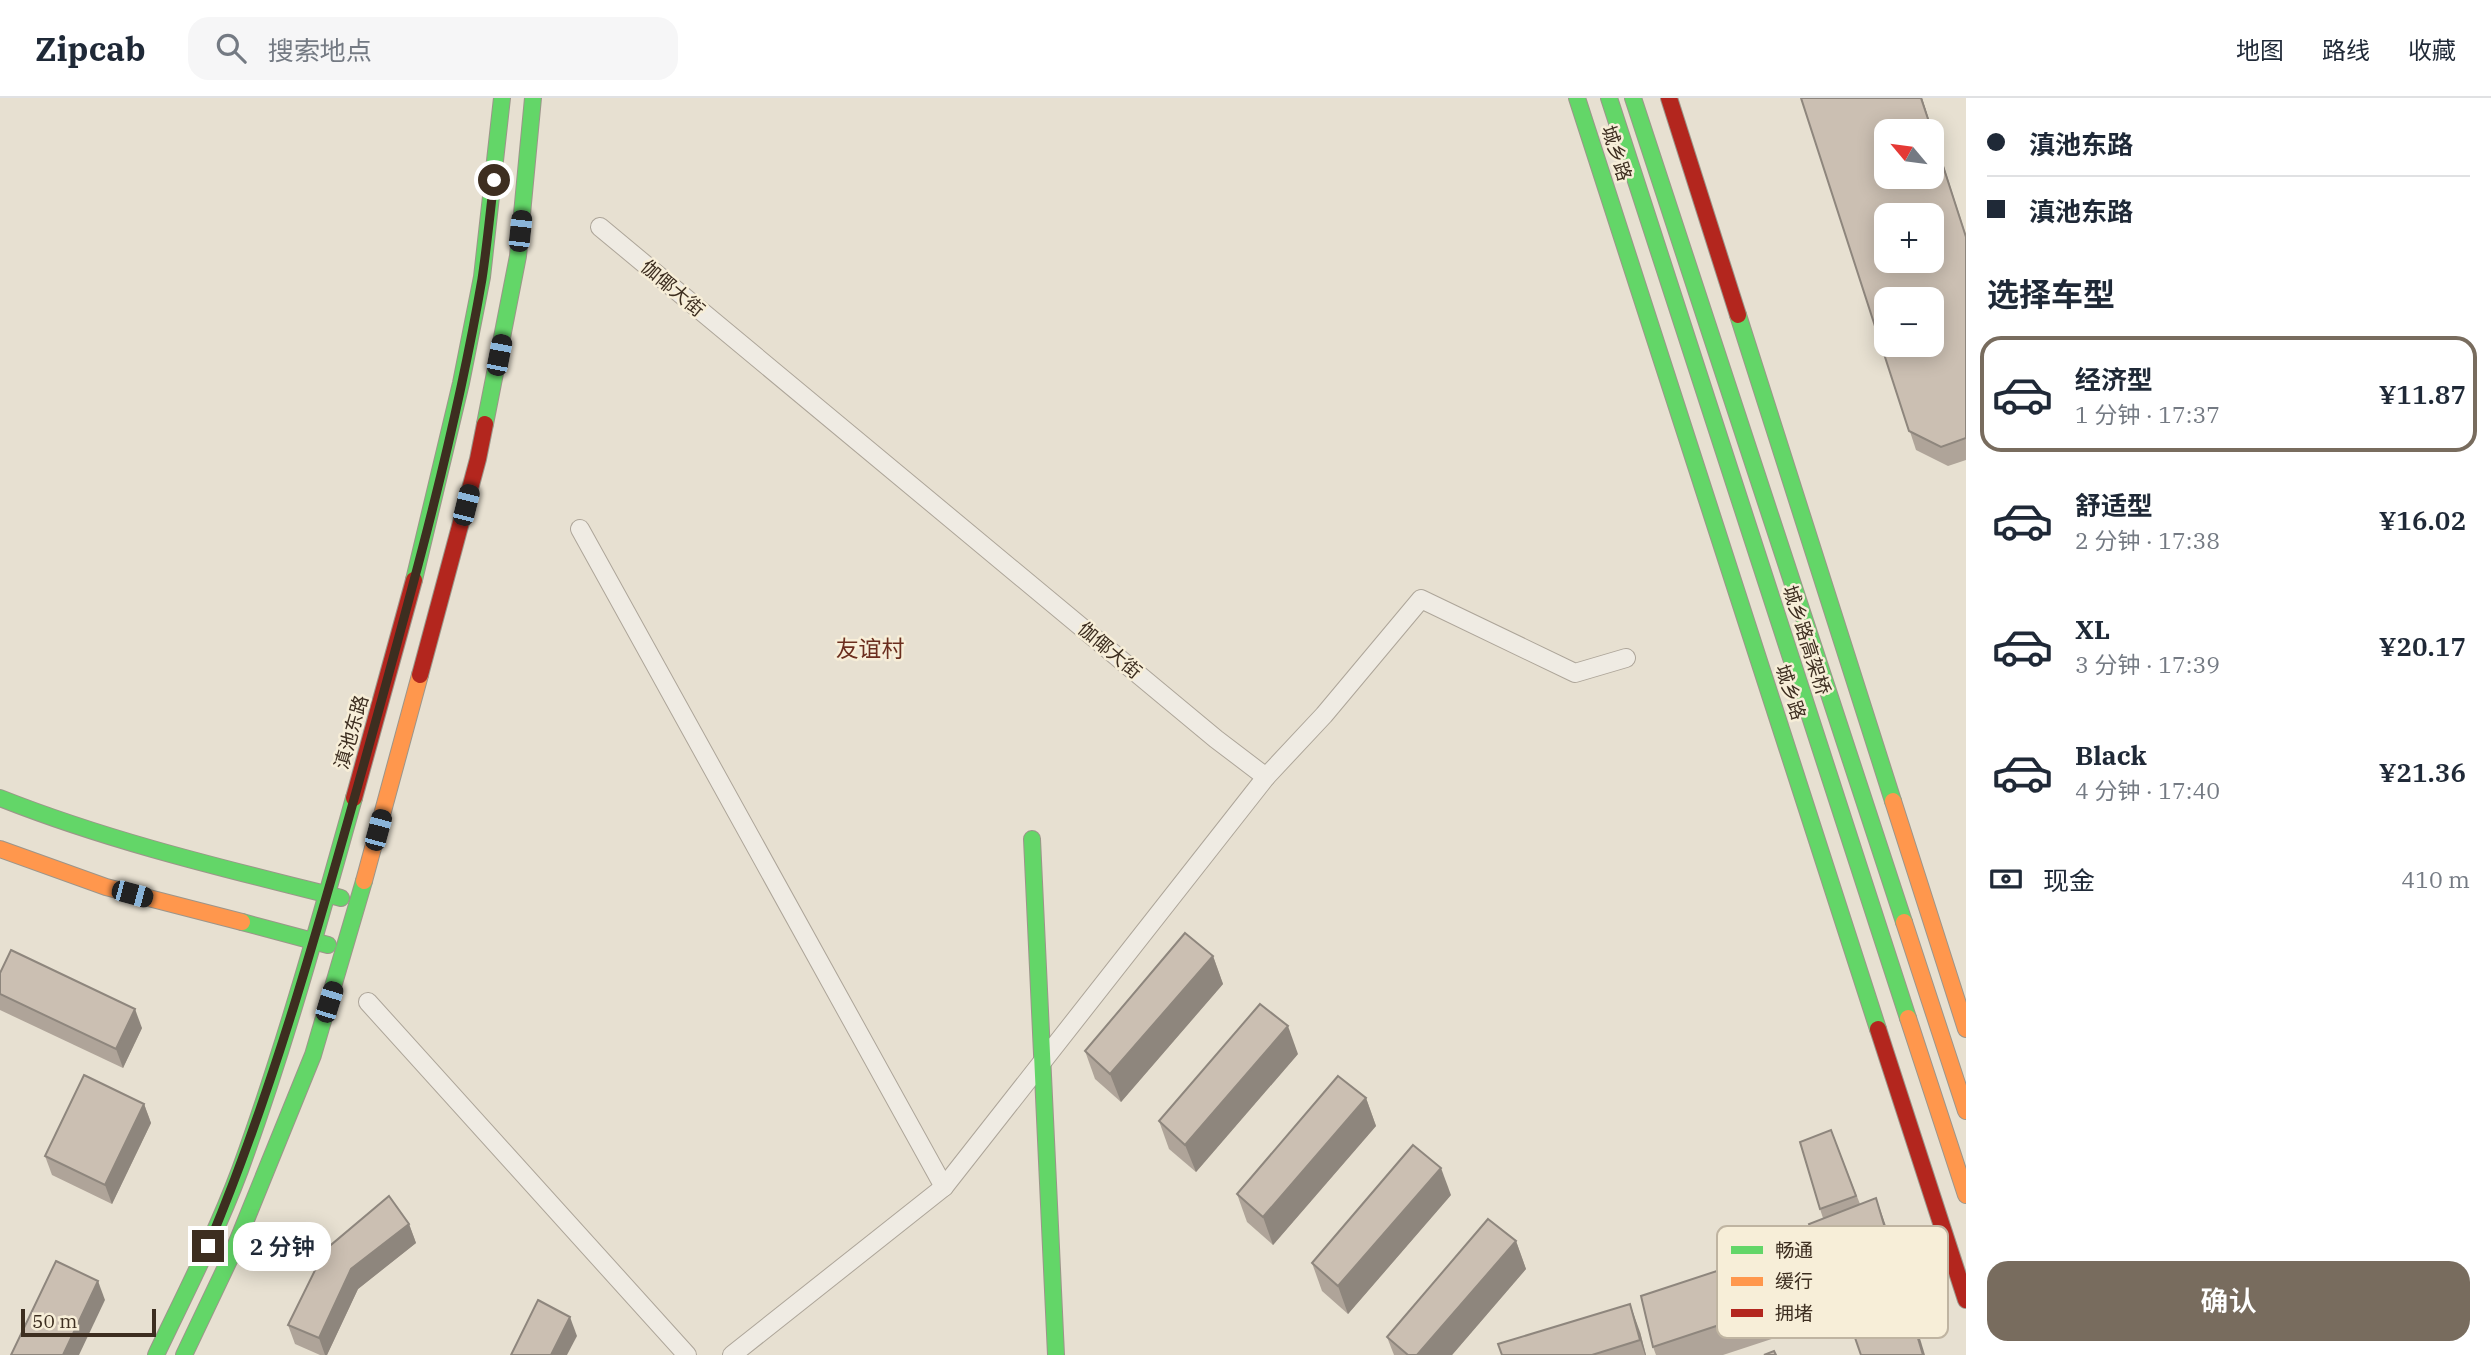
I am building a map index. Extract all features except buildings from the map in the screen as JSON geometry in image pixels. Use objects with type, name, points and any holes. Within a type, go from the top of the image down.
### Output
[{"type":"main road","name":"滇池东路","points":[[156,1355],[208,1246],[239,1172],[314,942],[401,632],[461,383],[482,277],[502,98]]},
{"type":"main road","points":[[184,1355],[233,1252],[275,1152],[313,1055],[345,949],[478,459],[517,257],[533,98]]},
{"type":"main road","name":"城乡路","points":[[1577,98],[1942,1226]]},
{"type":"main road","name":"城乡路高架桥","points":[[1609,98],[1966,1195]]},
{"type":"main road","name":"城乡路高架桥","points":[[1633,98],[1966,1111]]},
{"type":"main road","points":[[1669,98],[1966,1029]]},
{"type":"main road","points":[[0,798],[45,816],[164,854],[358,902]]},
{"type":"main road","points":[[1032,839],[1056,1355]]},
{"type":"main road","points":[[0,849],[106,887],[345,949]]},
{"type":"main road","name":"城乡路","points":[[1948,1244],[1966,1300]]},
{"type":"street","name":"伽倻大街","points":[[600,228],[1216,739],[1266,777]]},
{"type":"street","points":[[580,529],[944,1186]]},
{"type":"street","points":[[732,1355],[944,1186],[1266,777],[1324,715],[1421,599],[1575,673],[1626,658]]},
{"type":"street","points":[[368,1002],[687,1355]]},
{"type":"traffic: fast","points":[[414,580],[461,383],[482,277],[502,98]]},
{"type":"traffic: fast","points":[[485,424],[518,256],[533,98]]},
{"type":"traffic: fast","points":[[1577,98],[1878,1029]]},
{"type":"traffic: fast","points":[[1609,98],[1908,1018]]},
{"type":"traffic: fast","points":[[1633,98],[1904,922]]},
{"type":"traffic: fast","points":[[1738,315],[1893,801]]},
{"type":"traffic: fast","points":[[0,798],[126,841],[341,898]]},
{"type":"traffic: fast","points":[[156,1355],[211,1241],[240,1170],[286,1032],[354,798]]},
{"type":"traffic: fast","points":[[1032,839],[1056,1355]]},
{"type":"traffic: fast","points":[[184,1355],[233,1252],[313,1055],[364,881]]},
{"type":"traffic: fast","points":[[242,922],[328,945]]},
{"type":"traffic: slow","points":[[364,881],[420,675]]},
{"type":"traffic: slow","points":[[1893,801],[1966,1029]]},
{"type":"traffic: slow","points":[[0,849],[106,887],[242,922]]},
{"type":"traffic: slow","points":[[1904,922],[1966,1111]]},
{"type":"traffic: slow","points":[[1908,1018],[1966,1195]]},
{"type":"traffic: jam","points":[[1669,98],[1738,315]]},
{"type":"traffic: jam","points":[[420,675],[485,424]]},
{"type":"traffic: jam","points":[[354,798],[414,580]]},
{"type":"traffic: jam","points":[[1878,1029],[1942,1226]]},
{"type":"traffic: jam","points":[[1948,1245],[1966,1300]]},
{"type":"district","name":"友谊村","points":[[870,649]]},
{"type":"route","points":[[208,1246],[239,1172],[314,942],[401,632],[461,383],[482,277],[494,180]]}]
